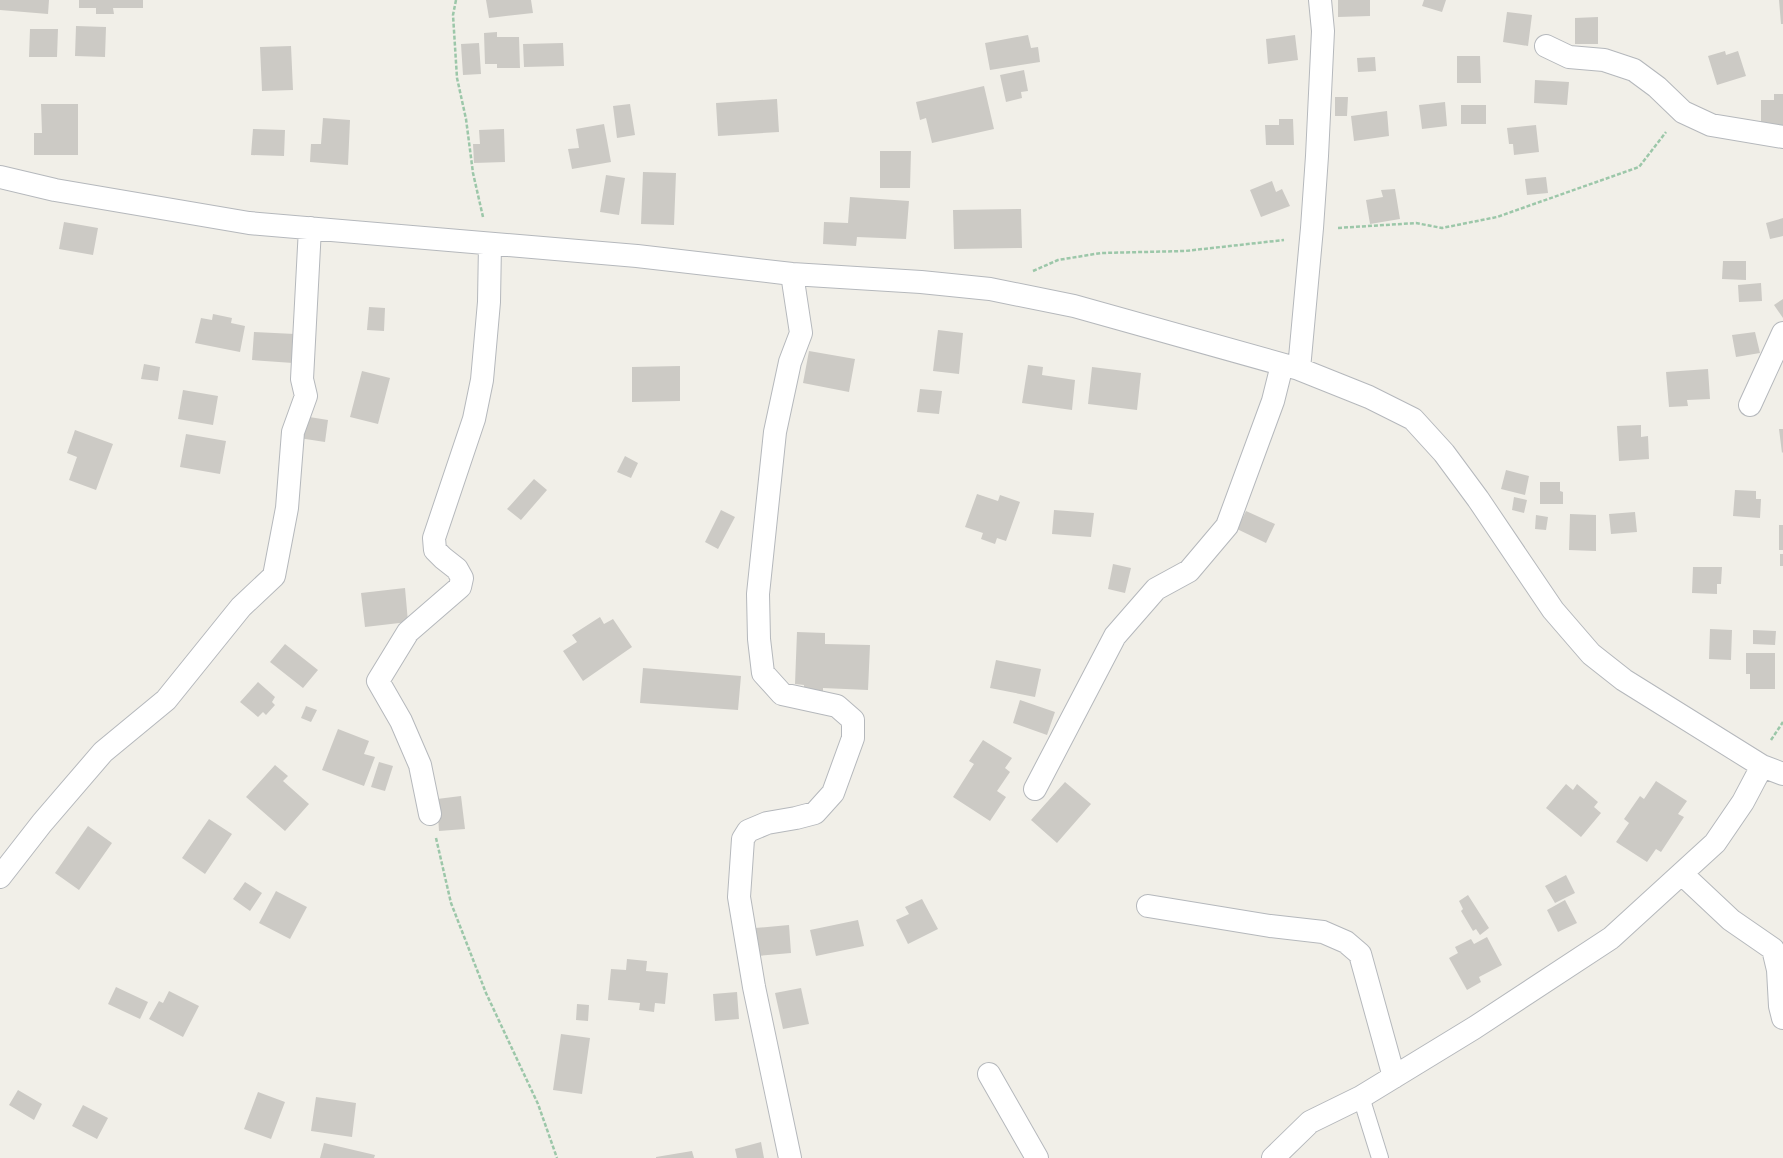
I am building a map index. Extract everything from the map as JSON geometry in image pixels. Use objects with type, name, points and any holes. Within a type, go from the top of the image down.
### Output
[{"type":"street","points":[[1035,789],[1115,636],[1156,589],[1189,571],[1227,526],[1273,401],[1290,367],[1312,228],[1323,31],[1320,0]]},
{"type":"street","points":[[1546,46],[1569,58],[1604,60],[1634,70],[1657,87],[1683,112],[1711,125],[1783,137]]},
{"type":"street","points":[[0,177],[55,190],[241,221],[637,256],[792,274],[921,282],[990,289],[1074,306],[1290,367],[1369,397],[1413,419],[1444,452],[1478,499],[1553,610],[1591,654],[1624,680],[1762,766],[1783,774]]},
{"type":"street","points":[[0,877],[42,823],[103,752],[166,700],[241,607],[274,576],[287,508],[293,432],[306,396],[302,379],[310,228]]},
{"type":"street","points":[[430,814],[420,765],[401,721],[378,681],[408,632],[460,587],[462,578],[457,569],[435,550],[434,538],[474,419],[482,380],[489,302],[490,244]]},
{"type":"street","points":[[790,1158],[754,987],[739,897],[743,840],[748,831],[767,823],[815,813],[833,793],[853,738],[853,720],[837,706],[782,694],[763,673],[758,594],[774,440],[790,362],[801,334],[792,274]]},
{"type":"street","points":[[1750,406],[1783,334]]},
{"type":"street","points":[[1273,1158],[1310,1122],[1361,1097],[1394,1077],[1474,1028],[1611,938],[1715,843],[1743,802],[1762,766]]},
{"type":"street","points":[[1682,874],[1732,920],[1773,949],[1778,970],[1780,1006],[1783,1018]]},
{"type":"street","points":[[1148,906],[1270,926],[1323,932],[1346,942],[1360,954],[1394,1077]]},
{"type":"street","points":[[989,1074],[1037,1158]]},
{"type":"lane","points":[[1361,1097],[1380,1158]]},
{"type":"path","points":[[456,0],[453,15],[457,78],[466,119],[473,173],[490,244]]},
{"type":"path","points":[[1030,272],[1058,260],[1101,253],[1184,251],[1245,245],[1290,239],[1312,228],[1364,227],[1416,223],[1442,228],[1497,217],[1639,167],[1683,112]]},
{"type":"path","points":[[430,814],[451,903],[486,993],[538,1104],[557,1158]]},
{"type":"building","points":[[0,0],[49,0],[48,14],[0,10]]},
{"type":"building","points":[[79,0],[143,0],[143,8],[113,8],[114,14],[96,14],[96,8],[79,8]]},
{"type":"building","points":[[486,0],[531,0],[533,13],[489,18]]},
{"type":"building","points":[[1338,0],[1370,0],[1370,16],[1338,17]]},
{"type":"building","points":[[1424,0],[1446,0],[1442,12],[1422,6]]},
{"type":"building","points":[[1779,0],[1783,0],[1783,24],[1781,24]]},
{"type":"building","points":[[1507,12],[1532,15],[1528,46],[1503,42]]},
{"type":"building","points":[[1598,17],[1598,44],[1575,44],[1575,18]]},
{"type":"building","points":[[76,26],[106,27],[105,57],[75,56]]},
{"type":"building","points":[[30,29],[58,29],[57,57],[29,57]]},
{"type":"building","points":[[497,32],[497,37],[519,37],[520,68],[497,68],[497,64],[485,64],[484,33]]},
{"type":"building","points":[[1028,35],[1031,48],[1038,47],[1040,62],[990,70],[985,43]]},
{"type":"building","points":[[1295,35],[1298,60],[1268,64],[1266,39]]},
{"type":"building","points":[[479,43],[481,74],[463,75],[461,44]]},
{"type":"building","points":[[563,43],[564,66],[524,67],[523,44]]},
{"type":"building","points":[[291,46],[293,90],[262,91],[260,47]]},
{"type":"building","points":[[1725,51],[1726,55],[1738,51],[1746,76],[1717,85],[1708,56]]},
{"type":"building","points":[[1457,56],[1480,56],[1481,83],[1457,83]]},
{"type":"building","points":[[1375,57],[1376,71],[1358,72],[1357,58]]},
{"type":"building","points":[[1024,70],[1028,91],[1021,92],[1022,98],[1006,102],[1000,75]]},
{"type":"building","points":[[1535,80],[1569,82],[1567,105],[1534,103]]},
{"type":"building","points":[[984,86],[994,129],[932,143],[926,118],[920,120],[916,102]]},
{"type":"building","points":[[1774,94],[1783,94],[1783,125],[1761,125],[1761,100],[1774,100]]},
{"type":"building","points":[[1335,97],[1348,97],[1347,116],[1335,116]]},
{"type":"building","points":[[777,99],[779,132],[718,136],[716,103]]},
{"type":"building","points":[[1445,102],[1447,126],[1422,129],[1419,105]]},
{"type":"building","points":[[41,104],[78,104],[78,155],[34,155],[34,133],[42,133]]},
{"type":"building","points":[[630,104],[635,135],[617,138],[613,106]]},
{"type":"building","points":[[1461,105],[1486,105],[1486,124],[1461,124]]},
{"type":"building","points":[[1387,111],[1389,136],[1354,141],[1351,116]]},
{"type":"building","points":[[323,118],[350,120],[348,165],[310,162],[311,144],[321,144]]},
{"type":"building","points":[[1279,119],[1293,119],[1294,145],[1266,145],[1265,125],[1279,125]]},
{"type":"building","points":[[604,124],[611,162],[572,169],[568,149],[579,148],[576,129]]},
{"type":"building","points":[[1536,125],[1539,152],[1514,155],[1513,144],[1509,144],[1507,128]]},
{"type":"building","points":[[253,129],[285,130],[284,156],[251,155]]},
{"type":"building","points":[[504,129],[505,162],[474,163],[473,144],[480,144],[479,130]]},
{"type":"building","points":[[880,151],[911,151],[910,188],[880,188]]},
{"type":"building","points":[[643,172],[676,173],[674,225],[641,224]]},
{"type":"building","points":[[606,175],[625,178],[619,215],[600,212]]},
{"type":"building","points":[[1546,177],[1548,193],[1527,195],[1525,179]]},
{"type":"building","points":[[1272,181],[1276,192],[1282,189],[1290,206],[1261,217],[1250,190]]},
{"type":"building","points":[[1395,189],[1400,219],[1370,224],[1366,200],[1383,197],[1381,190]]},
{"type":"building","points":[[850,197],[909,201],[906,239],[857,237],[856,246],[823,244],[824,222],[848,223]]},
{"type":"building","points":[[1021,209],[1022,248],[954,249],[953,210]]},
{"type":"building","points":[[1783,218],[1783,236],[1770,239],[1766,223]]},
{"type":"building","points":[[64,222],[98,228],[93,255],[59,249]]},
{"type":"building","points":[[1723,261],[1746,261],[1746,280],[1722,279]]},
{"type":"building","points":[[1761,283],[1762,301],[1739,302],[1738,285]]},
{"type":"building","points":[[1783,299],[1783,318],[1774,305]]},
{"type":"building","points":[[369,307],[385,308],[384,331],[367,330]]},
{"type":"building","points":[[213,314],[232,318],[231,323],[245,326],[240,352],[195,343],[201,318],[212,320]]},
{"type":"building","points":[[938,330],[963,333],[959,374],[933,371]]},
{"type":"building","points":[[254,332],[295,334],[293,363],[252,360]]},
{"type":"building","points":[[1755,332],[1760,353],[1736,357],[1732,335]]},
{"type":"building","points":[[809,351],[855,359],[849,392],[803,383]]},
{"type":"building","points":[[144,364],[160,367],[158,381],[141,379]]},
{"type":"building","points":[[1028,365],[1043,367],[1042,375],[1075,380],[1072,410],[1022,403]]},
{"type":"building","points":[[680,366],[680,401],[632,402],[632,367]]},
{"type":"building","points":[[1092,367],[1141,373],[1137,410],[1088,404]]},
{"type":"building","points":[[1708,369],[1710,399],[1687,400],[1688,406],[1669,407],[1666,372]]},
{"type":"building","points":[[362,371],[390,378],[378,424],[350,417]]},
{"type":"building","points":[[920,389],[942,391],[939,414],[917,412]]},
{"type":"building","points":[[183,390],[218,396],[213,425],[178,419]]},
{"type":"building","points":[[303,416],[328,420],[325,442],[299,438]]},
{"type":"building","points":[[1641,425],[1641,437],[1648,436],[1649,459],[1619,461],[1617,426]]},
{"type":"building","points":[[1779,429],[1783,429],[1782,453]]},
{"type":"building","points":[[75,430],[113,444],[96,490],[69,480],[77,457],[67,453]]},
{"type":"building","points":[[186,434],[226,441],[220,474],[180,467]]},
{"type":"building","points":[[625,456],[638,463],[631,478],[617,472]]},
{"type":"building","points":[[1506,470],[1529,476],[1525,495],[1501,489]]},
{"type":"building","points":[[534,479],[547,490],[521,520],[507,509]]},
{"type":"building","points":[[1540,482],[1560,482],[1560,491],[1563,492],[1563,504],[1540,504]]},
{"type":"building","points":[[1735,490],[1756,491],[1756,499],[1761,499],[1760,518],[1733,516]]},
{"type":"building","points":[[977,494],[998,501],[1000,495],[1020,502],[1006,541],[997,538],[995,544],[981,539],[983,533],[965,527]]},
{"type":"building","points":[[1514,497],[1527,500],[1524,513],[1512,510]]},
{"type":"building","points":[[721,510],[735,517],[718,549],[705,542]]},
{"type":"building","points":[[1054,510],[1094,513],[1091,537],[1052,534]]},
{"type":"building","points":[[1246,511],[1275,524],[1266,543],[1237,529]]},
{"type":"building","points":[[1635,512],[1637,532],[1611,534],[1609,514]]},
{"type":"building","points":[[1570,514],[1596,515],[1596,551],[1569,550]]},
{"type":"building","points":[[1536,515],[1548,517],[1546,530],[1535,529]]},
{"type":"building","points":[[1779,525],[1783,525],[1783,550],[1779,550]]},
{"type":"building","points":[[1780,554],[1783,554],[1783,566],[1780,566]]},
{"type":"building","points":[[1113,564],[1131,568],[1125,593],[1108,589]]},
{"type":"building","points":[[1693,567],[1722,567],[1721,584],[1717,584],[1717,594],[1692,593]]},
{"type":"building","points":[[405,588],[408,622],[365,627],[361,593]]},
{"type":"building","points":[[600,617],[604,624],[613,619],[632,647],[583,681],[563,651],[577,642],[572,635]]},
{"type":"building","points":[[1710,629],[1732,630],[1731,660],[1709,659]]},
{"type":"building","points":[[1753,630],[1776,631],[1775,645],[1753,644]]},
{"type":"building","points":[[797,632],[825,633],[825,644],[870,645],[868,690],[823,688],[823,694],[804,693],[804,685],[795,684]]},
{"type":"building","points":[[285,644],[318,670],[303,688],[270,662]]},
{"type":"building","points":[[1746,653],[1775,653],[1775,689],[1750,689],[1750,674],[1746,674]]},
{"type":"building","points":[[996,660],[1041,669],[1035,697],[990,688]]},
{"type":"building","points":[[643,668],[741,676],[738,710],[640,703]]},
{"type":"building","points":[[258,682],[275,697],[272,702],[275,705],[266,715],[263,712],[258,717],[240,702]]},
{"type":"building","points":[[1020,700],[1055,712],[1047,735],[1013,723]]},
{"type":"building","points":[[306,706],[317,710],[311,722],[301,718]]},
{"type":"building","points":[[338,729],[369,741],[364,754],[375,757],[364,786],[322,770]]},
{"type":"building","points":[[983,740],[1012,758],[1005,768],[1010,772],[997,791],[1006,797],[990,821],[953,797],[974,764],[969,761]]},
{"type":"building","points":[[379,762],[393,766],[385,791],[371,787]]},
{"type":"building","points":[[275,765],[288,776],[283,781],[309,804],[285,831],[246,797]]},
{"type":"building","points":[[1656,781],[1687,801],[1678,814],[1684,817],[1661,852],[1656,849],[1647,862],[1616,842],[1629,823],[1624,819],[1640,796],[1644,799]]},
{"type":"building","points":[[1065,782],[1091,804],[1057,843],[1031,820]]},
{"type":"building","points":[[1566,784],[1573,790],[1577,784],[1598,802],[1594,807],[1601,813],[1581,837],[1546,808]]},
{"type":"building","points":[[461,796],[465,829],[439,831],[437,799]]},
{"type":"building","points":[[209,819],[232,834],[205,874],[182,858]]},
{"type":"building","points":[[88,826],[112,843],[79,890],[55,873]]},
{"type":"building","points":[[1566,875],[1575,893],[1555,903],[1545,886]]},
{"type":"building","points":[[245,882],[262,893],[250,911],[233,899]]},
{"type":"building","points":[[276,891],[307,907],[290,939],[259,923]]},
{"type":"building","points":[[1468,895],[1489,928],[1480,935],[1476,929],[1473,931],[1461,911],[1463,909],[1459,901]]},
{"type":"building","points":[[922,899],[938,929],[908,944],[896,920],[909,914],[905,907]]},
{"type":"building","points":[[1565,900],[1577,923],[1558,932],[1547,910]]},
{"type":"building","points":[[858,920],[864,946],[816,956],[810,930]]},
{"type":"building","points":[[789,925],[791,953],[757,956],[755,928]]},
{"type":"building","points":[[1487,937],[1502,965],[1479,977],[1481,982],[1467,990],[1449,958],[1458,953],[1455,947],[1471,939],[1474,944]]},
{"type":"building","points":[[627,959],[647,961],[646,971],[668,973],[665,1004],[655,1003],[654,1012],[639,1010],[640,1003],[608,1000],[611,969],[626,970]]},
{"type":"building","points":[[116,987],[148,1002],[140,1019],[108,1004]]},
{"type":"building","points":[[801,988],[809,1024],[783,1029],[775,993]]},
{"type":"building","points":[[169,991],[199,1006],[183,1037],[149,1019],[159,1001],[163,1003]]},
{"type":"building","points":[[737,992],[739,1019],[715,1021],[713,994]]},
{"type":"building","points":[[577,1004],[589,1005],[588,1021],[576,1020]]},
{"type":"building","points":[[561,1034],[590,1038],[582,1094],[553,1090]]},
{"type":"building","points":[[18,1090],[42,1104],[34,1120],[9,1105]]},
{"type":"building","points":[[258,1092],[285,1102],[271,1139],[244,1129]]},
{"type":"building","points":[[316,1097],[356,1103],[352,1137],[311,1131]]},
{"type":"building","points":[[83,1105],[108,1118],[97,1139],[72,1126]]},
{"type":"building","points":[[761,1142],[764,1158],[737,1158],[735,1149]]},
{"type":"building","points":[[324,1143],[375,1155],[374,1158],[320,1158]]},
{"type":"building","points":[[692,1151],[694,1158],[656,1158],[656,1157]]}]
